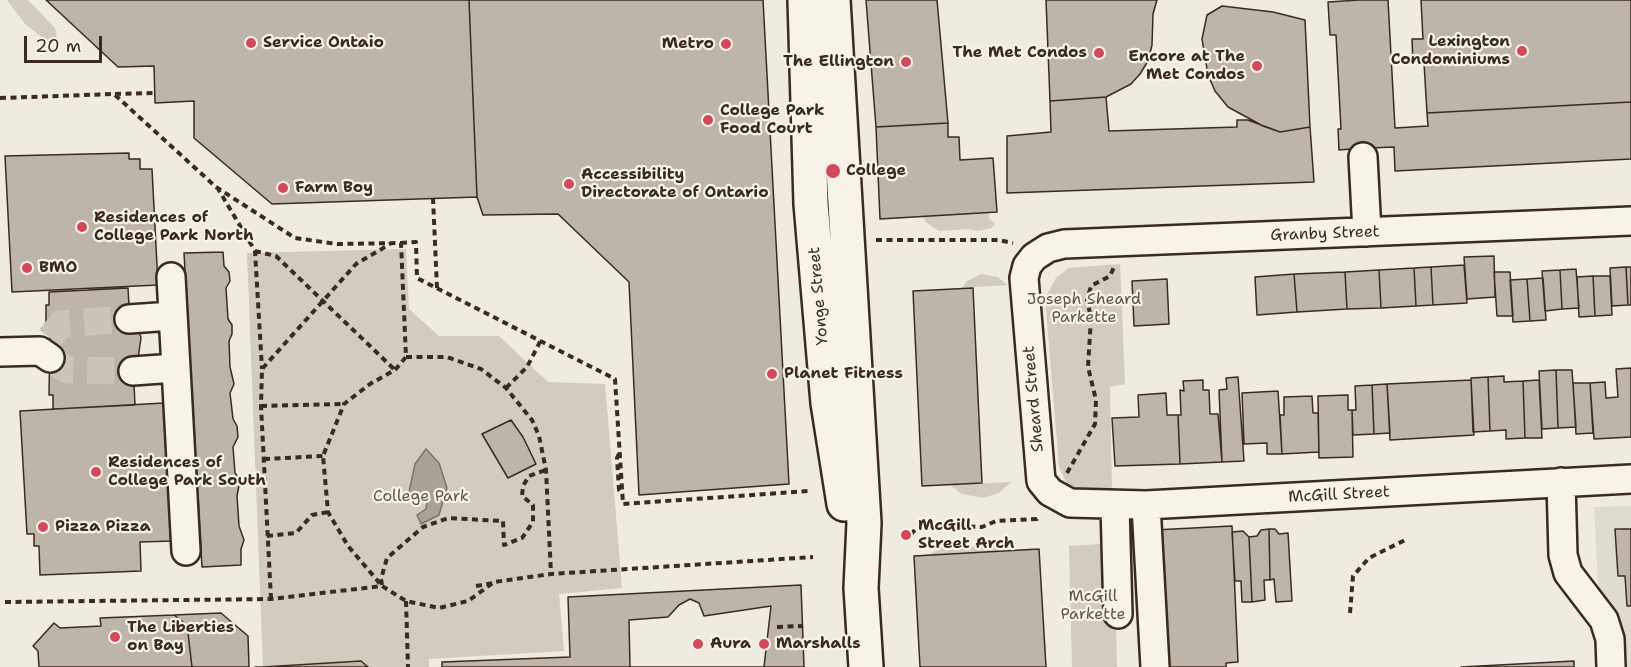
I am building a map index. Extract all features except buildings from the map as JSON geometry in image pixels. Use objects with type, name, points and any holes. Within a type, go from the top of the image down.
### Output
[{"type":"main road","name":"Yonge Street","points":[[805,0],[811,204],[828,403],[846,522],[861,588]]},
{"type":"main road","name":"Yonge Street","points":[[833,0],[864,524],[861,588],[866,667]]},
{"type":"street","points":[[1363,157],[1367,232]]},
{"type":"street","name":"Granby Street","points":[[1024,256],[1041,253],[1064,244],[1631,221]]},
{"type":"street","name":"Sheard Street","points":[[1024,256],[1041,481],[1052,494]]},
{"type":"street","points":[[171,277],[186,551]]},
{"type":"street","points":[[129,319],[172,316]]},
{"type":"street","points":[[0,352],[47,349]]},
{"type":"street","points":[[133,370],[175,368]]},
{"type":"street","name":"McGill Street","points":[[1052,494],[1070,503],[1115,506],[1631,480]]},
{"type":"street","points":[[1561,482],[1563,555],[1568,573],[1604,620],[1610,639],[1611,667]]},
{"type":"street","points":[[1146,505],[1155,667]]},
{"type":"street","points":[[1115,506],[1118,614]]},
{"type":"path","points":[[0,98],[154,93]]},
{"type":"path","points":[[114,94],[216,187],[295,238],[337,244],[416,242],[417,278],[615,379],[624,504],[809,491]]},
{"type":"path","points":[[216,187],[255,251],[271,598]]},
{"type":"path","points":[[433,198],[437,288]]},
{"type":"path","points":[[847,243],[878,240],[998,240],[1024,256]]},
{"type":"path","points":[[262,369],[356,264],[392,243]]},
{"type":"path","points":[[401,243],[406,357],[395,370],[370,384],[344,404],[323,456],[328,512],[348,546],[382,586],[406,601],[439,608],[468,602],[494,582]]},
{"type":"path","points":[[255,251],[276,256],[395,370]]},
{"type":"path","points":[[900,536],[912,533],[921,524],[982,527],[996,521],[1037,519],[1095,424],[1096,400],[1088,367],[1091,318],[1087,300],[1091,285],[1110,276],[1116,260]]},
{"type":"path","points":[[506,388],[527,367],[541,340]]},
{"type":"path","points":[[406,357],[431,356],[481,369],[506,388],[532,420],[539,436],[546,470],[551,574]]},
{"type":"path","points":[[261,406],[344,404]]},
{"type":"path","points":[[264,459],[323,456]]},
{"type":"path","points":[[382,586],[381,579],[387,558],[423,527],[448,518],[502,520],[504,545],[522,538],[533,522],[532,505],[522,496],[523,486],[529,476],[546,470]]},
{"type":"path","points":[[267,536],[296,533],[312,515],[328,512]]},
{"type":"path","points":[[1350,613],[1353,576],[1370,558],[1404,540]]},
{"type":"path","points":[[476,586],[551,574],[813,557]]},
{"type":"path","points":[[5,602],[271,598],[382,586]]},
{"type":"path","points":[[406,601],[408,667]]},
{"type":"path","points":[[777,627],[802,626]]},
{"type":"shaded area","points":[[426,449],[439,463],[447,488],[439,515],[421,524],[417,515],[426,509],[427,502],[422,496],[409,492],[415,464]]},
{"type":"shaded area","points":[[1631,506],[1631,667],[1623,667],[1621,621],[1598,585],[1594,507]]},
{"type":"green space","points":[[7,0],[27,0],[55,28],[57,39],[50,41],[39,35],[25,24]]},
{"type":"green space","points":[[989,213],[989,218],[995,224],[991,228],[978,231],[967,229],[939,231],[927,223],[922,216]]},
{"type":"green space","name":"College Park","points":[[406,249],[409,309],[439,336],[499,336],[548,382],[605,384],[622,588],[559,594],[564,651],[429,659],[429,667],[368,667],[360,661],[263,667],[247,253]]},
{"type":"green space","name":"Joseph Sheard Parkette","points":[[1120,264],[1125,384],[1110,387],[1112,490],[1085,493],[1067,484],[1059,467],[1045,298],[1056,278],[1069,268]]},
{"type":"green space","points":[[981,274],[998,277],[1007,285],[962,288],[967,281]]},
{"type":"green space","points":[[1011,482],[999,493],[983,498],[962,494],[950,485]]},
{"type":"green space","points":[[981,543],[992,544],[1004,551],[928,555],[944,546],[972,547]]},
{"type":"green space","name":"McGill Parkette","points":[[1114,543],[1117,667],[1072,667],[1069,546]]},
{"type":"tunnel","points":[[50,338],[61,324],[129,319]]},
{"type":"tunnel","points":[[50,358],[67,370],[133,371]]},
{"type":"place","name":"Service Ontaio","points":[[251,43]]},
{"type":"place","name":"Metro","points":[[726,44]]},
{"type":"place","name":"Lexington Condominiums","points":[[1522,51]]},
{"type":"place","name":"The Met Condos","points":[[1099,53]]},
{"type":"place","name":"The Ellington","points":[[906,62]]},
{"type":"place","name":"Encore at The Met Condos","points":[[1257,66]]},
{"type":"place","name":"College Park Food Court","points":[[708,120]]},
{"type":"place","name":"College","points":[[833,171]]},
{"type":"place","name":"Accessibility Directorate of Ontario","points":[[569,184]]},
{"type":"place","name":"Farm Boy","points":[[283,188]]},
{"type":"place","name":"Residences of College Park North","points":[[82,227]]},
{"type":"place","name":"BMO","points":[[27,268]]},
{"type":"place","name":"Planet Fitness","points":[[772,374]]},
{"type":"place","name":"Residences of College Park South","points":[[96,472]]},
{"type":"place","name":"Pizza Pizza","points":[[43,527]]},
{"type":"place","name":"McGill Street Arch","points":[[906,535]]},
{"type":"place","name":"The Liberties on Bay","points":[[115,637]]},
{"type":"place","name":"Aura","points":[[698,644]]},
{"type":"place","name":"Marshalls","points":[[764,644]]}]
